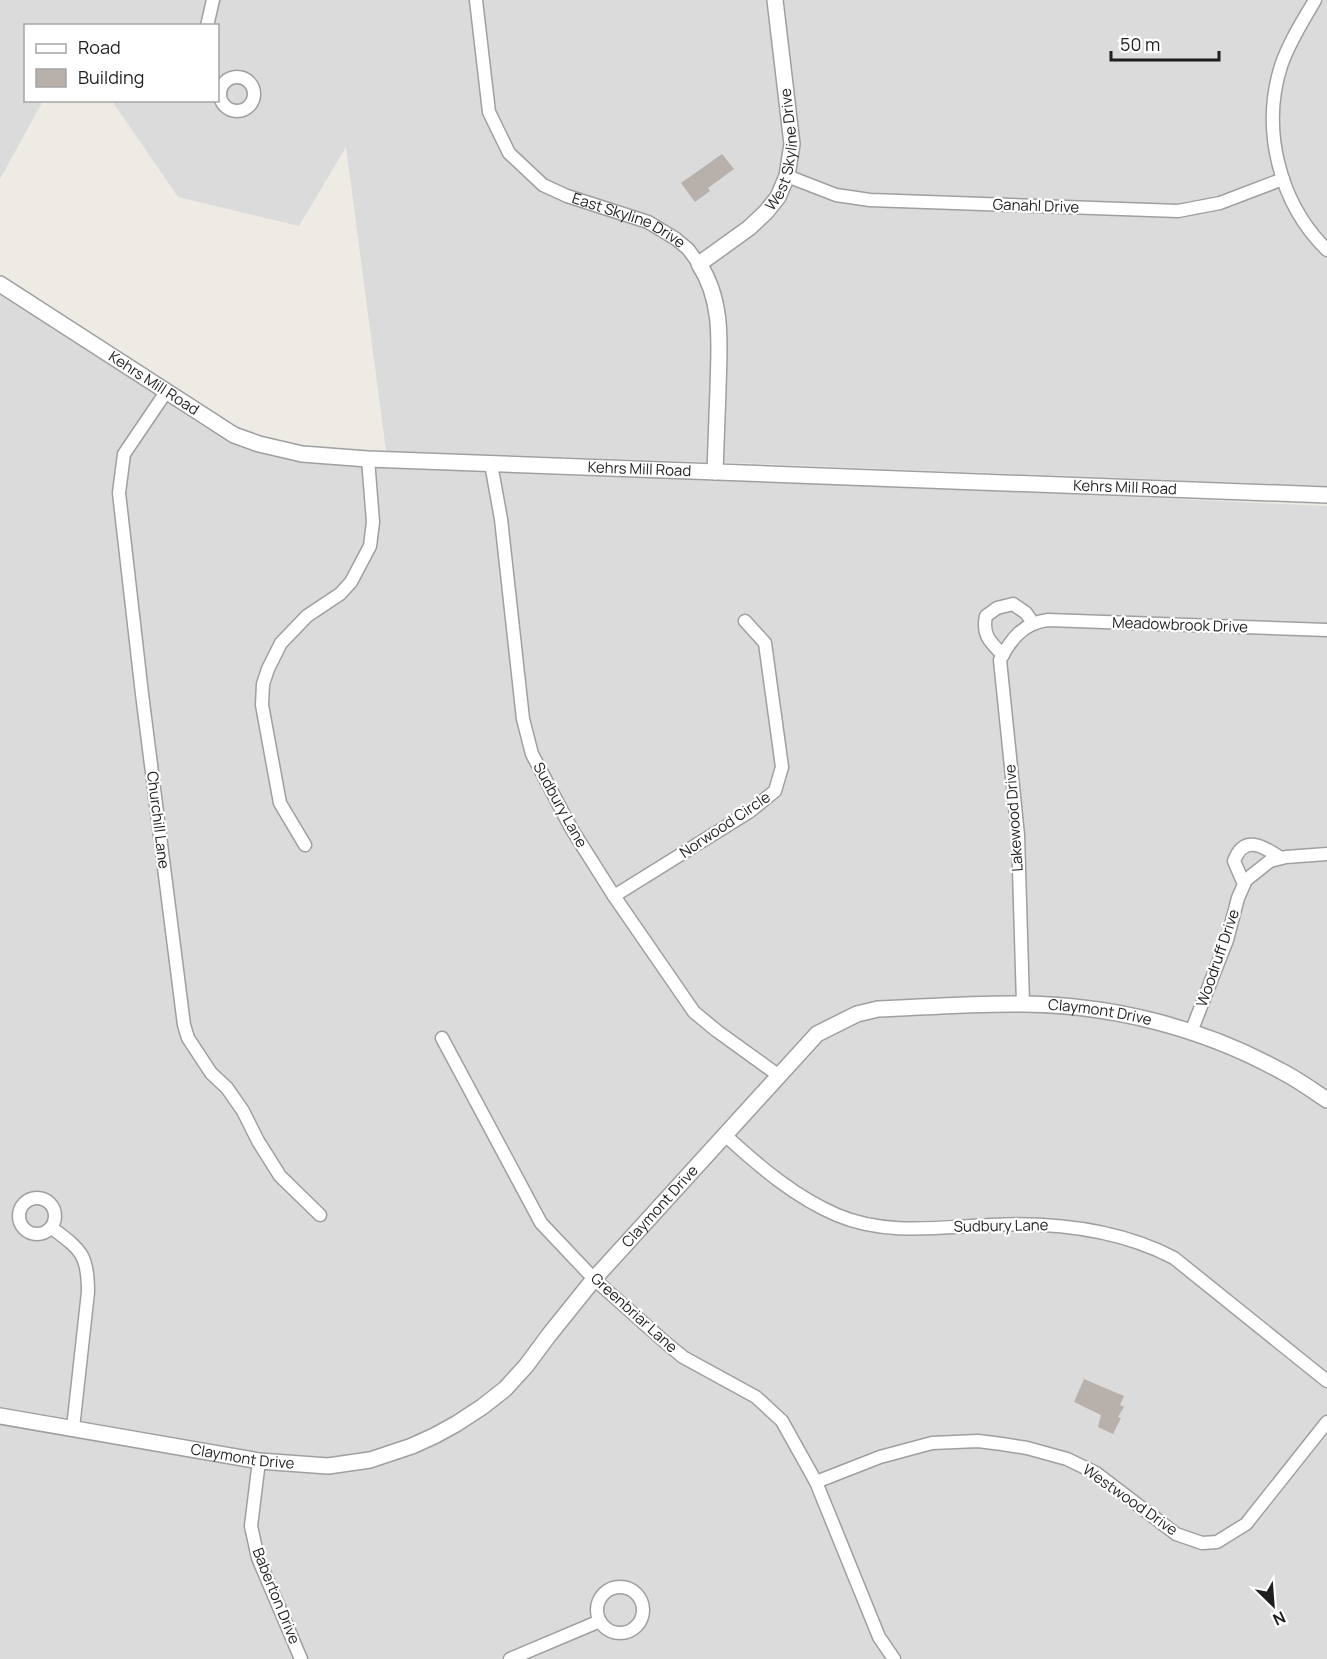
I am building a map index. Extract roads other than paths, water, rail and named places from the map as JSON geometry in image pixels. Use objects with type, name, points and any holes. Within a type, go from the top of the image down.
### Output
[{"type":"street","points":[[207,24],[213,0]]},
{"type":"street","name":"East Skyline Drive","points":[[476,0],[489,112],[509,153],[543,185],[567,196],[648,222],[676,239],[688,249],[699,264],[712,289],[718,311],[720,335],[715,472]]},
{"type":"street","name":"West Skyline Drive","points":[[699,264],[749,228],[766,212],[778,197],[787,176],[792,144],[775,0]]},
{"type":"street","points":[[1316,0],[1290,43],[1275,91],[1274,138],[1283,179],[1294,206],[1306,226],[1327,250]]},
{"type":"street","points":[[219,72],[224,82]]},
{"type":"street","name":"Ganahl Drive","points":[[787,176],[837,195],[870,200],[1178,211],[1220,203],[1283,179]]},
{"type":"street","name":"Kehrs Mill Road","points":[[0,284],[234,435],[259,444],[302,454],[491,464],[1327,495]]},
{"type":"street","name":"Churchill Lane","points":[[166,392],[124,454],[119,493],[184,1025],[188,1038],[211,1073],[227,1088],[243,1111],[258,1141],[280,1176],[320,1215]]},
{"type":"street","points":[[305,845],[280,803],[262,705],[263,684],[281,643],[307,616],[340,594],[351,582],[370,546],[373,522],[368,459]]},
{"type":"street","name":"Sudbury Lane","points":[[491,464],[501,519],[523,719],[532,754],[571,828],[614,896],[694,1012],[778,1075]]},
{"type":"street","points":[[1003,655],[986,638],[984,625],[986,616],[997,608],[1013,604],[1026,613],[1033,623]]},
{"type":"street","name":"Meadowbrook Drive","points":[[1014,636],[1033,623],[1048,620],[1327,630]]},
{"type":"street","name":"Norwood Circle","points":[[614,896],[749,812],[775,791],[783,767],[765,644],[745,621]]},
{"type":"street","name":"Lakewood Drive","points":[[1014,636],[1000,660],[1017,835],[1023,1004]]},
{"type":"street","points":[[1244,884],[1234,861],[1238,851],[1247,845],[1259,845],[1281,858]]},
{"type":"street","name":"Woodruff Drive","points":[[1191,1032],[1227,940],[1238,898],[1246,880],[1270,861],[1327,854]]},
{"type":"street","name":"Claymont Drive","points":[[0,1416],[259,1461],[301,1466],[349,1465],[412,1446],[456,1424],[505,1389],[526,1366],[594,1279],[726,1137],[778,1075],[817,1034],[857,1014],[878,1009],[1023,1004],[1098,1009],[1135,1016],[1191,1032],[1255,1057],[1327,1100]]},
{"type":"street","name":"Greenbriar Lane","points":[[442,1038],[541,1223],[594,1279],[683,1357],[740,1387],[782,1420],[816,1482],[879,1637],[894,1659]]},
{"type":"street","name":"Sudbury Lane","points":[[726,1137],[786,1186],[837,1215],[856,1221],[909,1229],[1041,1224],[1110,1234],[1156,1248],[1173,1258],[1327,1381]]},
{"type":"street","points":[[52,1227],[82,1253],[88,1278],[73,1428]]},
{"type":"street","name":"Westwood Drive","points":[[816,1482],[880,1457],[932,1443],[978,1441],[1002,1444],[1067,1459],[1096,1473],[1176,1534],[1202,1543],[1216,1542],[1246,1524],[1327,1422]]},
{"type":"street","name":"Baberton Drive","points":[[259,1461],[251,1527],[258,1558],[301,1659]]},
{"type":"street","points":[[510,1659],[600,1621]]}]
